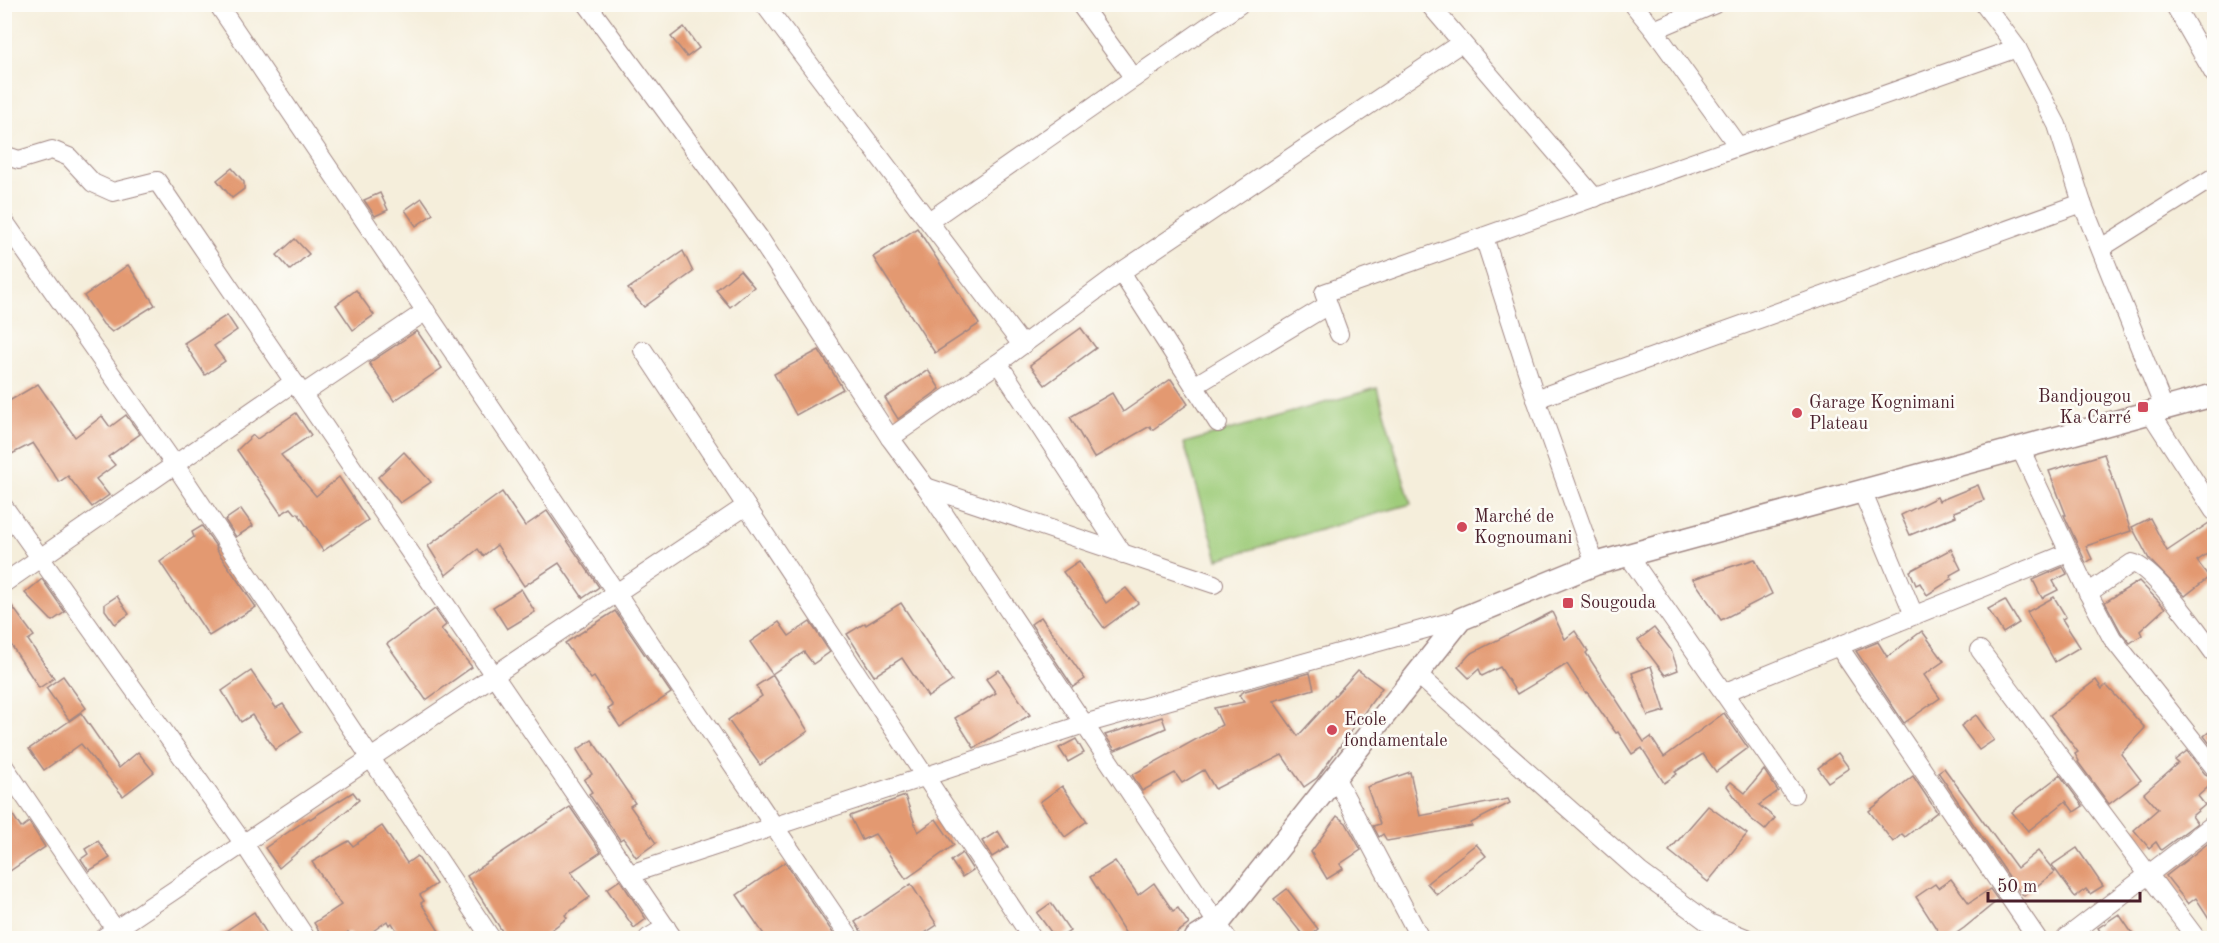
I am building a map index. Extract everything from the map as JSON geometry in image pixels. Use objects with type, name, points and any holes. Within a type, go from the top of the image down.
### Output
[{"type":"street","points":[[587,4],[758,236],[890,438],[926,487],[1223,931]]},
{"type":"street","points":[[764,4],[1022,345]]},
{"type":"street","points":[[1080,4],[1134,78]]},
{"type":"street","points":[[1429,4],[1595,198]]},
{"type":"street","points":[[1633,4],[1738,146]]},
{"type":"street","points":[[1654,30],[1715,4]]},
{"type":"street","points":[[1984,4],[2017,48],[2056,125],[2082,204],[2101,248],[2157,410],[2214,511]]},
{"type":"street","points":[[2174,4],[2214,74]]},
{"type":"street","points":[[929,220],[1237,5]]},
{"type":"street","points":[[219,6],[850,939]]},
{"type":"street","points":[[890,438],[998,363],[1121,272],[1461,42]]},
{"type":"street","points":[[1339,334],[1324,293],[2017,48]]},
{"type":"street","points":[[4,155],[19,160],[52,150],[69,157],[93,183],[113,192],[157,180],[669,933],[648,939]]},
{"type":"street","points":[[2101,248],[2214,177]]},
{"type":"street","points":[[1536,399],[2082,204]]},
{"type":"street","points":[[4,221],[175,465],[491,939]]},
{"type":"street","points":[[1484,237],[1536,399],[1595,564]]},
{"type":"street","points":[[1121,272],[1218,423]]},
{"type":"street","points":[[1194,387],[1328,304]]},
{"type":"street","points":[[4,583],[175,465],[426,311]]},
{"type":"street","points":[[643,350],[1032,939]]},
{"type":"street","points":[[998,363],[1123,554]]},
{"type":"street","points":[[630,874],[1084,724],[1461,619],[1595,564],[2214,395]]},
{"type":"street","points":[[2020,448],[2068,553],[2112,638],[2214,766]]},
{"type":"street","points":[[926,487],[1214,584]]},
{"type":"street","points":[[1862,491],[1914,615]]},
{"type":"street","points":[[4,766],[113,936],[244,844],[746,506]]},
{"type":"street","points":[[4,507],[244,844],[306,939]]},
{"type":"street","points":[[1724,693],[2068,553]]},
{"type":"street","points":[[1628,555],[1794,794]]},
{"type":"street","points":[[2088,593],[2132,563],[2139,565],[2154,579],[2214,653]]},
{"type":"street","points":[[1196,939],[1223,931],[1335,777],[1461,619]]},
{"type":"street","points":[[1839,646],[2037,939]]},
{"type":"street","points":[[1980,650],[2196,939]]},
{"type":"street","points":[[1417,674],[1640,872],[1709,923],[1746,939]]},
{"type":"street","points":[[1335,777],[1420,939]]},
{"type":"street","points":[[2066,939],[2214,824]]},
{"type":"green space","points":[[1377,388],[1411,504],[1218,559],[1184,443]]},
{"type":"building","points":[[684,27],[699,48],[687,57],[671,37]]},
{"type":"building","points":[[232,168],[244,182],[244,189],[232,198],[217,180]]},
{"type":"building","points":[[380,193],[388,210],[375,216],[364,200]]},
{"type":"building","points":[[422,198],[433,214],[416,226],[405,210]]},
{"type":"building","points":[[917,228],[979,324],[935,353],[873,257]]},
{"type":"building","points":[[295,239],[309,254],[290,270],[277,255]]},
{"type":"building","points":[[683,251],[693,272],[644,307],[628,289]]},
{"type":"building","points":[[128,265],[155,305],[112,332],[103,324],[84,296]]},
{"type":"building","points":[[740,270],[754,287],[730,307],[716,290]]},
{"type":"building","points":[[356,290],[374,315],[353,330],[336,305]]},
{"type":"building","points":[[227,315],[237,330],[214,346],[225,361],[205,375],[184,343]]},
{"type":"building","points":[[1081,328],[1096,348],[1045,385],[1030,365]]},
{"type":"building","points":[[417,331],[442,368],[394,401],[369,363]]},
{"type":"building","points":[[819,350],[843,389],[796,415],[774,374]]},
{"type":"building","points":[[928,370],[940,389],[898,419],[885,398]]},
{"type":"building","points":[[1171,379],[1188,404],[1152,430],[1150,426],[1094,458],[1070,417],[1112,393],[1123,412]]},
{"type":"building","points":[[38,384],[75,437],[102,416],[110,427],[126,415],[140,434],[108,457],[115,465],[96,479],[109,495],[92,507],[68,476],[59,482],[33,443],[4,458],[4,404]]},
{"type":"building","points":[[296,413],[311,435],[281,455],[316,496],[339,477],[368,520],[323,551],[298,513],[296,514],[291,508],[281,514],[237,450],[253,435],[257,439]]},
{"type":"building","points":[[404,452],[431,482],[400,503],[378,477]]},
{"type":"building","points":[[2104,454],[2131,531],[2086,546],[2092,559],[2086,563],[2064,515],[2066,515],[2049,471]]},
{"type":"building","points":[[1978,485],[1984,500],[1954,512],[1956,516],[1910,535],[1901,515],[1937,497],[1939,501]]},
{"type":"building","points":[[502,492],[525,526],[547,511],[599,587],[583,598],[559,563],[524,586],[497,545],[483,556],[478,549],[446,575],[428,546]]},
{"type":"building","points":[[241,509],[253,526],[236,537],[225,520]]},
{"type":"building","points":[[2150,518],[2167,551],[2209,523],[2214,531],[2214,549],[2197,561],[2209,577],[2185,596],[2149,559],[2132,527]]},
{"type":"building","points":[[202,526],[256,607],[209,636],[160,562],[194,537],[192,532]]},
{"type":"building","points":[[1951,549],[1961,569],[1950,575],[1952,579],[1927,595],[1920,583],[1916,585],[1910,571]]},
{"type":"building","points":[[1755,559],[1772,594],[1721,620],[1693,579]]},
{"type":"building","points":[[1079,561],[1106,603],[1126,588],[1138,603],[1104,628],[1063,572]]},
{"type":"building","points":[[2063,567],[2067,574],[2053,581],[2058,590],[2042,598],[2033,580]]},
{"type":"building","points":[[42,579],[65,612],[52,621],[25,593]]},
{"type":"building","points":[[2139,581],[2165,608],[2140,631],[2142,635],[2130,643],[2121,632],[2105,602]]},
{"type":"building","points":[[521,589],[535,612],[507,629],[493,607]]},
{"type":"building","points":[[4,595],[34,636],[28,640],[54,678],[39,688],[4,634]]},
{"type":"building","points":[[117,596],[129,614],[115,624],[105,610],[105,604]]},
{"type":"building","points":[[2054,597],[2066,617],[2062,619],[2080,647],[2055,662],[2027,612]]},
{"type":"building","points":[[2005,600],[2019,623],[2003,633],[1988,609]]},
{"type":"building","points":[[901,603],[952,681],[928,697],[902,658],[874,676],[847,634]]},
{"type":"building","points":[[435,609],[446,625],[441,629],[472,667],[426,700],[387,644]]},
{"type":"building","points":[[615,611],[671,693],[620,727],[608,709],[613,706],[594,677],[591,679],[565,643]]},
{"type":"building","points":[[1552,612],[1565,639],[1575,631],[1588,651],[1586,653],[1644,742],[1651,737],[1664,757],[1724,713],[1748,748],[1716,772],[1703,754],[1675,772],[1677,774],[1664,783],[1642,748],[1632,754],[1567,664],[1517,694],[1500,667],[1482,676],[1479,669],[1469,678],[1458,667],[1470,654]]},
{"type":"building","points":[[1041,617],[1085,679],[1073,687],[1031,624]]},
{"type":"building","points":[[779,622],[789,636],[810,622],[830,652],[813,664],[804,652],[772,674],[750,642]]},
{"type":"building","points":[[1654,628],[1671,650],[1678,670],[1665,675],[1638,640]]},
{"type":"building","points":[[1922,631],[1944,661],[1924,675],[1940,698],[1904,723],[1856,651],[1878,642],[1887,657]]},
{"type":"building","points":[[1651,666],[1665,711],[1648,716],[1632,673]]},
{"type":"building","points":[[999,670],[1030,715],[974,748],[955,718],[996,693],[986,679]]},
{"type":"building","points":[[1358,670],[1382,688],[1317,778],[1304,787],[1282,755],[1215,789],[1204,770],[1182,783],[1175,773],[1142,791],[1132,775],[1222,725],[1214,708],[1244,702],[1239,695],[1245,691],[1310,673],[1314,689],[1273,701],[1298,736]]},
{"type":"building","points":[[251,671],[276,708],[283,704],[302,732],[275,750],[252,715],[241,722],[222,691]]},
{"type":"building","points":[[773,675],[808,731],[760,765],[728,720],[762,696],[756,686]]},
{"type":"building","points":[[63,676],[86,708],[69,720],[46,688]]},
{"type":"building","points":[[2096,680],[2102,689],[2106,685],[2145,728],[2121,754],[2141,780],[2109,804],[2078,762],[2075,754],[2078,752],[2050,715]]},
{"type":"building","points":[[81,713],[119,768],[138,752],[154,772],[123,796],[81,744],[44,770],[29,749]]},
{"type":"building","points":[[1976,715],[1994,740],[1979,750],[1961,726]]},
{"type":"building","points":[[1162,717],[1166,728],[1115,750],[1105,735]]},
{"type":"building","points":[[2214,728],[2214,749],[2204,736]]},
{"type":"building","points":[[1076,739],[1084,753],[1068,762],[1059,748]]},
{"type":"building","points":[[592,740],[635,803],[630,806],[656,843],[636,857],[623,838],[620,840],[589,794],[592,792],[584,780],[592,774],[577,750]]},
{"type":"building","points":[[2187,751],[2205,774],[2214,778],[2214,782],[2198,796],[2205,805],[2192,816],[2197,823],[2161,850],[2156,842],[2149,848],[2134,830],[2158,809],[2144,793],[2178,763],[2175,760]]},
{"type":"building","points":[[1838,753],[1849,768],[1828,782],[1818,768]]},
{"type":"building","points":[[1944,768],[2017,868],[2038,851],[2055,872],[2024,896],[1938,772]]},
{"type":"building","points":[[1764,770],[1778,791],[1759,805],[1775,818],[1765,830],[1750,818],[1727,786],[1731,782],[1745,793]]},
{"type":"building","points":[[1410,772],[1420,816],[1508,799],[1510,803],[1471,823],[1472,826],[1387,841],[1383,834],[1379,837],[1373,826],[1380,824],[1367,787]]},
{"type":"building","points":[[2060,775],[2083,806],[2074,812],[2066,801],[2028,831],[2012,812]]},
{"type":"building","points":[[1913,776],[1937,812],[1905,837],[1902,834],[1893,842],[1869,811]]},
{"type":"building","points":[[1062,786],[1087,821],[1065,837],[1040,802]]},
{"type":"building","points":[[353,792],[359,800],[279,868],[265,848]]},
{"type":"building","points":[[905,796],[918,832],[936,819],[954,845],[906,879],[875,834],[862,840],[850,816]]},
{"type":"building","points":[[4,801],[21,828],[29,822],[45,847],[4,875]]},
{"type":"building","points":[[1708,806],[1747,834],[1708,882],[1669,851]]},
{"type":"building","points":[[570,807],[601,852],[571,872],[590,897],[565,915],[567,918],[539,939],[507,939],[467,876]]},
{"type":"building","points":[[1337,816],[1346,823],[1361,850],[1340,864],[1343,869],[1327,879],[1311,852]]},
{"type":"building","points":[[382,826],[407,863],[417,856],[436,884],[420,895],[424,901],[421,903],[444,939],[402,939],[392,923],[389,925],[387,921],[362,939],[353,939],[348,932],[338,939],[324,939],[314,923],[341,905],[312,862],[349,841],[353,846]]},
{"type":"building","points":[[998,831],[1008,847],[992,857],[982,841]]},
{"type":"building","points":[[98,841],[110,858],[89,871],[81,859],[88,854],[85,849]]},
{"type":"building","points":[[2211,841],[2214,845],[2214,926],[2196,898],[2188,904],[2166,876]]},
{"type":"building","points":[[1476,844],[1486,856],[1437,895],[1427,883]]},
{"type":"building","points":[[2077,848],[2103,886],[2090,894],[2086,889],[2075,897],[2052,865]]},
{"type":"building","points":[[962,853],[973,870],[962,877],[951,861]]},
{"type":"building","points":[[1115,861],[1138,895],[1154,883],[1173,911],[1178,908],[1189,924],[1168,939],[1129,939],[1090,877]]},
{"type":"building","points":[[785,862],[837,939],[767,939],[737,895]]},
{"type":"building","points":[[1951,879],[1969,903],[1990,889],[1998,900],[1964,928],[1948,939],[1943,939],[1916,897],[1935,884],[1938,888]]},
{"type":"building","points":[[620,880],[646,919],[634,928],[607,889]]},
{"type":"building","points":[[911,884],[937,925],[916,939],[866,939],[855,922]]},
{"type":"building","points":[[1287,889],[1318,929],[1306,939],[1274,899]]},
{"type":"building","points":[[1051,903],[1070,931],[1058,939],[1037,913]]},
{"type":"building","points":[[254,912],[270,939],[214,939]]},
{"type":"building","points":[[2119,914],[2136,939],[2105,939],[2098,928]]},
{"type":"place","name":"Bandjougou Ka Carré","points":[[2143,407]]},
{"type":"place","name":"Garage Kognimani Plateau","points":[[1797,413]]},
{"type":"place","name":"Marché de Kognoumani","points":[[1462,527]]},
{"type":"place","name":"Sougouda","points":[[1568,603]]},
{"type":"place","name":"Ecole fondamentale","points":[[1332,730]]}]
